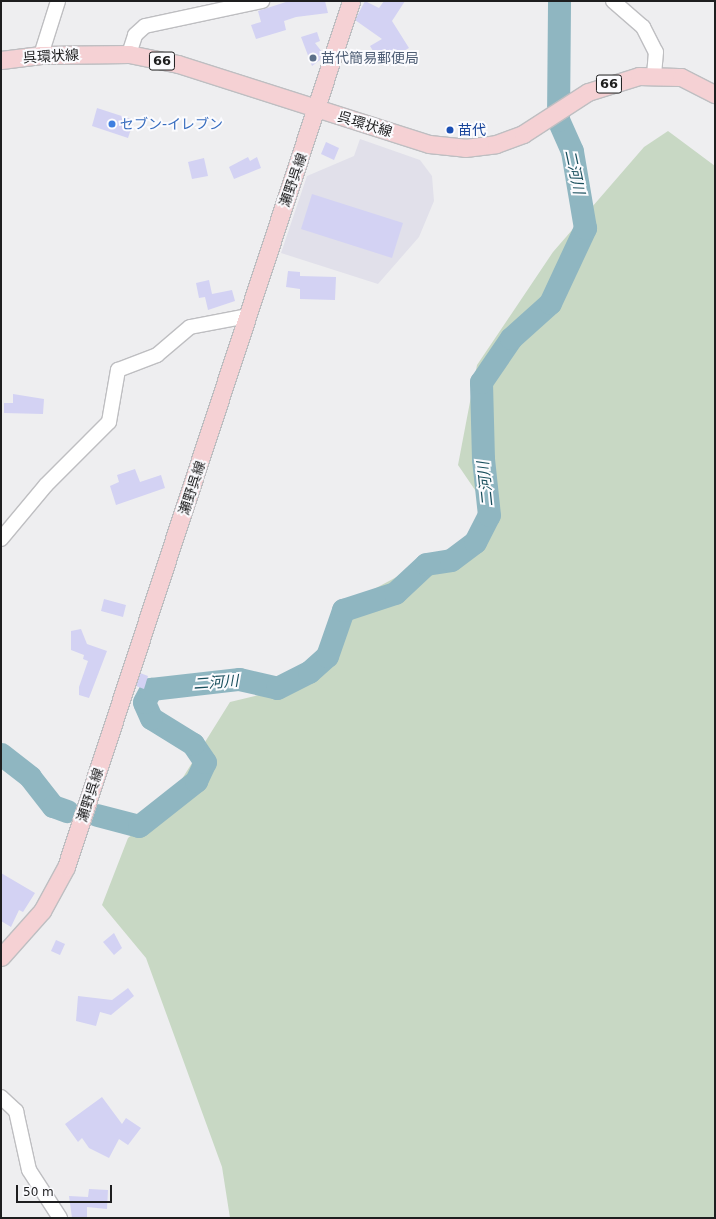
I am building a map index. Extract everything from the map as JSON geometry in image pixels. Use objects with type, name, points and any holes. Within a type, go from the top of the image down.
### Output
[{"type":"main road","name":"瀬野呉線","points":[[1,957],[42,911],[66,867],[351,1]]},
{"type":"main road","name":"呉環状線","points":[[1,60],[41,54],[129,54],[178,64],[429,144],[465,148],[496,144],[523,134],[567,104],[610,83],[654,75],[681,77],[715,94]]},
{"type":"street","points":[[41,54],[58,1]]},
{"type":"street","points":[[129,54],[135,35],[145,26],[262,1]]},
{"type":"street","points":[[613,1],[643,27],[656,52],[654,75]]},
{"type":"street","points":[[1,539],[46,485],[109,422],[118,370],[157,355],[190,328],[247,316]]},
{"type":"street","points":[[1,1097],[16,1111],[29,1170],[60,1218]]},
{"type":"shaded area","points":[[360,139],[420,160],[432,176],[434,201],[419,237],[378,284],[281,253],[307,176],[354,156]]},
{"type":"green space","points":[[668,131],[715,166],[715,1218],[230,1218],[222,1167],[146,958],[102,905],[128,838],[162,811],[230,702],[300,685],[339,608],[428,560],[460,552],[488,509],[458,465],[477,365],[553,252],[644,147]]},
{"type":"building","points":[[289,1],[325,1],[328,13],[296,17],[284,21],[286,30],[256,39],[251,25],[261,22],[258,11]]},
{"type":"building","points":[[365,1],[379,8],[384,1],[405,1],[392,21],[409,48],[381,64],[370,46],[382,39],[355,20]]},
{"type":"building","points":[[317,32],[320,41],[315,43],[322,52],[320,60],[312,66],[301,37]]},
{"type":"building","name":"セブン-イレブン","points":[[97,108],[134,120],[128,138],[92,126]]},
{"type":"building","points":[[326,142],[339,148],[334,160],[321,154]]},
{"type":"building","points":[[248,157],[250,161],[257,157],[261,168],[234,179],[229,167]]},
{"type":"building","points":[[204,158],[208,176],[192,179],[188,162]]},
{"type":"building","points":[[312,194],[403,223],[392,258],[301,229]]},
{"type":"building","points":[[288,271],[300,272],[300,276],[336,277],[335,300],[300,299],[300,289],[286,287]]},
{"type":"building","points":[[209,280],[212,294],[232,290],[235,301],[208,310],[205,297],[199,298],[196,283]]},
{"type":"building","points":[[13,394],[44,399],[43,414],[4,413],[4,403],[13,403]]},
{"type":"building","points":[[135,469],[140,482],[161,475],[165,488],[116,505],[110,486],[119,482],[117,475]]},
{"type":"building","points":[[104,599],[126,605],[123,617],[101,611]]},
{"type":"building","points":[[81,629],[87,644],[107,651],[89,698],[79,695],[79,687],[88,661],[83,659],[84,655],[71,650],[71,631]]},
{"type":"building","points":[[140,673],[148,676],[144,689],[136,686]]},
{"type":"building","points":[[1,873],[35,893],[23,912],[19,910],[11,927],[1,921]]},
{"type":"building","points":[[114,933],[122,948],[114,955],[103,942]]},
{"type":"building","points":[[56,940],[65,944],[60,955],[51,951]]},
{"type":"building","points":[[128,988],[134,996],[111,1015],[100,1012],[96,1026],[76,1021],[78,996],[112,1000]]},
{"type":"building","points":[[102,1097],[122,1124],[126,1118],[141,1128],[128,1145],[119,1139],[109,1158],[89,1148],[82,1138],[78,1142],[65,1124]]},
{"type":"building","points":[[89,1189],[108,1190],[107,1209],[87,1207],[87,1218],[72,1218],[69,1196],[88,1197]]},
{"type":"waterway","name":"二河川","points":[[97,815],[139,826],[196,781],[205,762],[193,744],[151,718],[144,702],[151,689],[239,679],[277,688],[309,672],[327,656],[343,610],[395,593],[426,564],[451,560],[475,542],[489,515],[483,459],[481,382],[511,338],[550,303],[585,228],[572,151],[558,120],[559,1]]},
{"type":"waterway","name":"二河川","points":[[1,754],[30,777],[53,806],[67,811]]},
{"type":"place","name":"苗代簡易郵便局","points":[[313,58]]},
{"type":"place","name":"セブン-イレブン","points":[[112,124]]},
{"type":"place","name":"苗代","points":[[450,130]]}]
